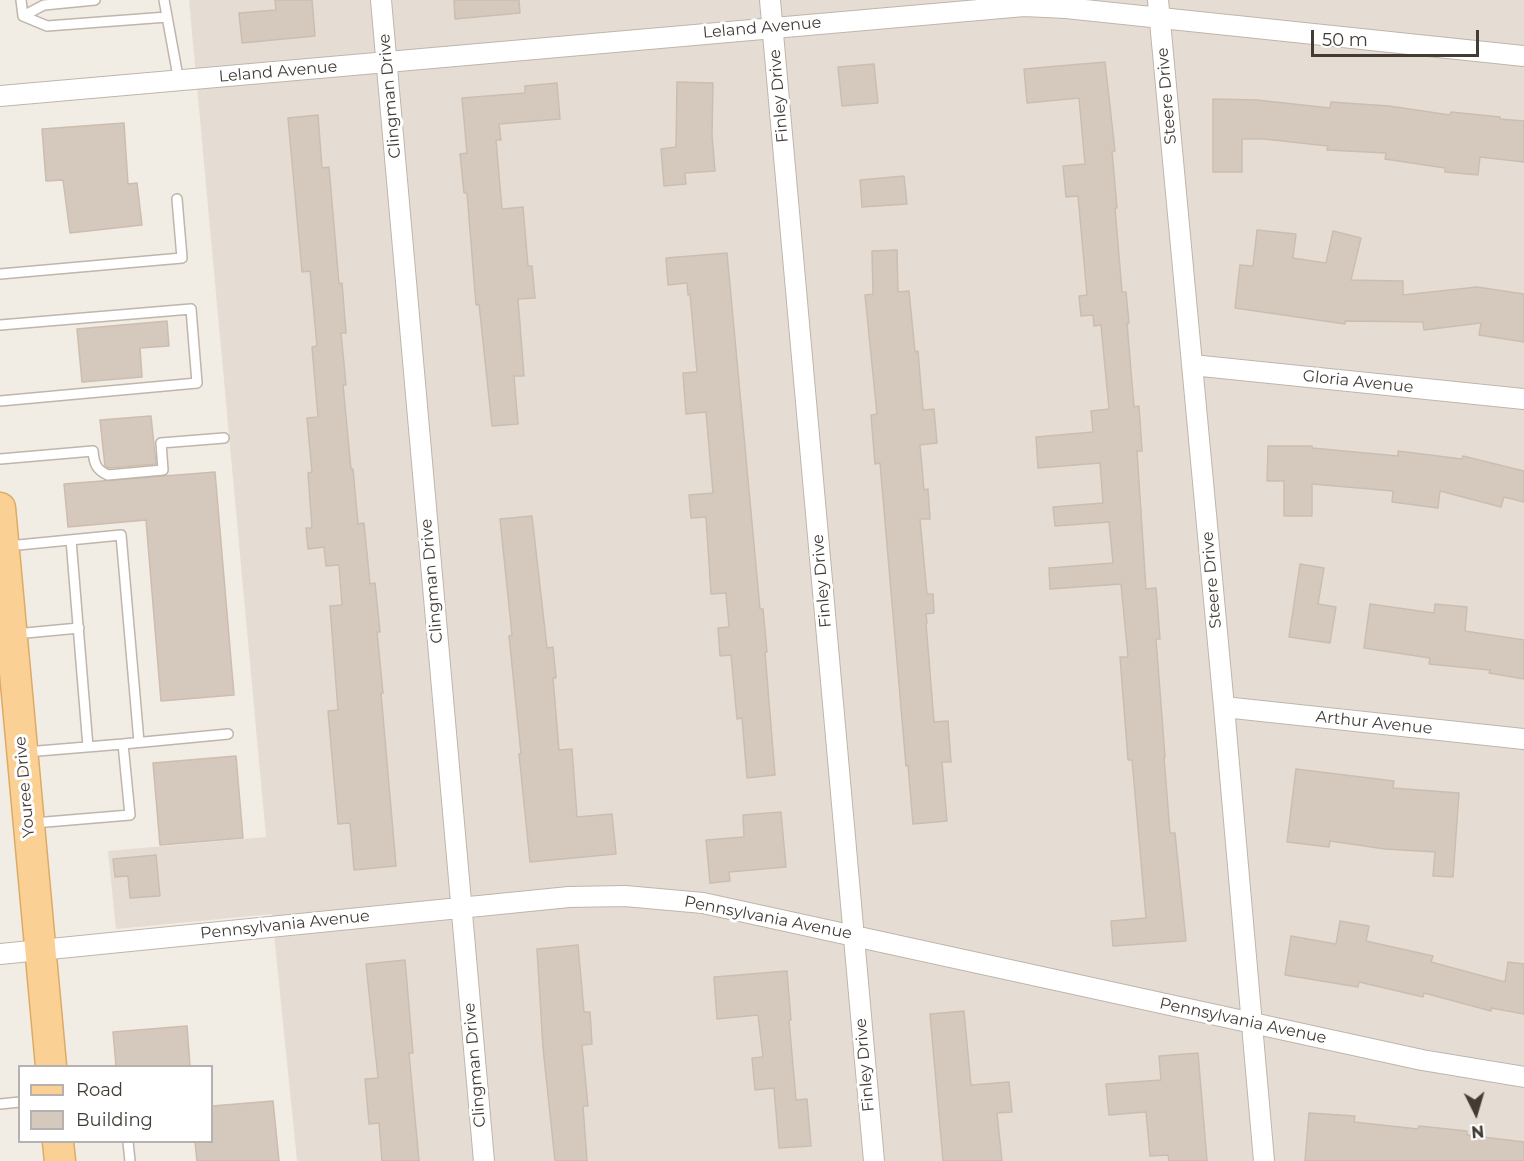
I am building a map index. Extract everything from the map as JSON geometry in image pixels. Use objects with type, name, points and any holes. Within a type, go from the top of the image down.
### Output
[{"type":"main road","name":"Youree Drive","points":[[2,531],[51,1065]]},
{"type":"main road","points":[[58,1143],[60,1161]]},
{"type":"street","name":"Clingman Drive","points":[[381,0],[484,1161]]},
{"type":"street","name":"Finley Drive","points":[[770,0],[874,1161]]},
{"type":"street","name":"Leland Avenue","points":[[0,96],[1024,6],[1159,9],[1524,56]]},
{"type":"street","name":"Steere Drive","points":[[1159,9],[1264,1161]]},
{"type":"street","name":"Gloria Avenue","points":[[1192,365],[1524,399]]},
{"type":"street","name":"Arthur Avenue","points":[[1224,707],[1524,739]]},
{"type":"street","name":"Pennsylvania Avenue","points":[[0,954],[569,897],[626,896],[671,899],[703,903],[853,935],[1422,1060],[1524,1077]]},
{"type":"lane","points":[[21,0],[23,16]]},
{"type":"lane","points":[[23,16],[44,5],[95,0]]},
{"type":"lane","points":[[164,0],[179,82]]},
{"type":"lane","points":[[23,16],[47,26],[167,17]]},
{"type":"lane","points":[[0,274],[182,258],[177,199]]},
{"type":"lane","points":[[0,325],[191,309],[197,383],[0,401]]},
{"type":"lane","points":[[0,459],[93,451],[94,464],[100,472],[108,475],[163,470],[161,443],[224,438]]},
{"type":"lane","points":[[2,531],[71,540],[121,535],[139,742]]},
{"type":"lane","points":[[71,540],[88,747]]},
{"type":"lane","points":[[11,634],[79,628]]},
{"type":"lane","points":[[22,753],[228,734]]},
{"type":"lane","points":[[29,824],[130,815],[123,744]]},
{"type":"lane","points":[[0,1104],[18,1102]]},
{"type":"lane","points":[[128,1143],[130,1161]]},
{"type":"shaded area","points":[[189,0],[1524,0],[1524,1161],[297,1161],[272,914],[116,929],[108,851],[266,837]]},
{"type":"building","points":[[275,0],[312,0],[315,36],[242,43],[239,13],[276,10]]},
{"type":"building","points":[[454,0],[519,0],[520,13],[455,19]]},
{"type":"building","points":[[1105,62],[1115,151],[1112,151],[1122,292],[1126,292],[1134,407],[1139,406],[1142,451],[1137,451],[1146,589],[1156,588],[1160,639],[1156,639],[1170,833],[1175,833],[1186,941],[1113,946],[1111,921],[1146,918],[1132,760],[1128,760],[1120,657],[1128,657],[1121,584],[1050,589],[1049,568],[1113,563],[1109,522],[1055,526],[1053,507],[1103,503],[1100,463],[1038,468],[1036,437],[1093,432],[1091,411],[1109,409],[1101,325],[1094,326],[1093,315],[1081,316],[1079,296],[1087,295],[1078,196],[1066,197],[1063,166],[1085,164],[1079,98],[1027,103],[1024,69]]},
{"type":"building","points":[[874,64],[878,103],[842,106],[838,67]]},
{"type":"building","points":[[677,82],[713,83],[712,135],[715,171],[685,173],[686,184],[664,186],[661,149],[676,147]]},
{"type":"building","points":[[557,83],[560,119],[499,124],[501,140],[496,140],[502,209],[523,207],[528,266],[532,266],[535,298],[518,299],[524,376],[514,376],[518,424],[492,426],[479,304],[476,305],[467,193],[464,193],[460,154],[467,153],[462,98],[525,93],[525,86]]},
{"type":"building","points":[[1213,99],[1257,100],[1330,108],[1331,102],[1389,106],[1450,115],[1451,112],[1524,121],[1524,162],[1480,157],[1478,175],[1445,172],[1445,168],[1385,159],[1386,153],[1327,150],[1328,146],[1242,139],[1242,172],[1213,172]]},
{"type":"building","points":[[318,115],[322,168],[329,167],[339,284],[342,283],[346,333],[341,333],[346,385],[343,385],[351,469],[353,469],[358,524],[364,523],[370,584],[375,583],[380,632],[377,632],[383,693],[381,693],[396,866],[354,870],[350,823],[338,824],[328,711],[338,710],[330,606],[342,605],[339,565],[326,566],[324,547],[308,549],[306,528],[312,528],[308,473],[312,472],[307,418],[318,417],[312,347],[317,346],[310,271],[302,272],[288,118]]},
{"type":"building","points":[[124,123],[128,184],[137,183],[142,225],[70,233],[63,180],[46,181],[42,129]]},
{"type":"building","points":[[904,176],[907,204],[862,207],[860,180]]},
{"type":"building","points":[[1257,230],[1296,234],[1293,258],[1326,263],[1333,231],[1361,238],[1351,280],[1403,281],[1403,295],[1477,287],[1524,294],[1524,342],[1479,335],[1481,323],[1424,330],[1423,322],[1345,321],[1345,324],[1235,308],[1240,265],[1253,266]]},
{"type":"building","points":[[897,250],[898,292],[909,291],[915,352],[918,351],[923,410],[934,409],[937,443],[920,445],[924,490],[928,489],[930,519],[920,519],[927,594],[933,594],[934,613],[926,614],[926,623],[934,722],[948,721],[951,762],[942,762],[947,821],[913,824],[880,463],[875,464],[871,415],[877,414],[865,295],[873,294],[872,251]]},
{"type":"building","points":[[727,253],[760,609],[763,609],[767,652],[765,652],[775,775],[747,778],[742,718],[737,719],[731,655],[720,656],[718,628],[729,627],[726,593],[711,594],[706,517],[691,518],[689,495],[713,493],[706,412],[686,414],[683,373],[697,372],[690,294],[688,295],[687,283],[668,285],[666,258]]},
{"type":"building","points":[[167,321],[169,346],[140,348],[142,377],[82,382],[77,329]]},
{"type":"building","points":[[151,416],[156,464],[109,468],[105,466],[100,420]]},
{"type":"building","points":[[1268,446],[1312,446],[1312,448],[1398,456],[1398,451],[1462,459],[1463,456],[1524,471],[1524,502],[1504,497],[1501,507],[1440,491],[1438,508],[1392,502],[1393,491],[1312,484],[1312,516],[1284,516],[1284,481],[1267,481]]},
{"type":"building","points":[[215,472],[234,695],[161,701],[146,520],[68,527],[64,484]]},
{"type":"building","points":[[532,516],[547,648],[553,647],[556,678],[553,678],[559,750],[572,749],[577,817],[612,814],[616,854],[530,862],[509,636],[512,635],[500,519]]},
{"type":"building","points":[[1300,564],[1324,568],[1318,604],[1336,607],[1330,643],[1289,637]]},
{"type":"building","points":[[1370,604],[1434,613],[1435,604],[1467,607],[1465,631],[1524,640],[1524,679],[1489,673],[1490,670],[1429,664],[1430,658],[1364,648]]},
{"type":"building","points":[[236,756],[243,838],[160,845],[153,763]]},
{"type":"building","points":[[1296,769],[1394,781],[1393,788],[1459,793],[1453,877],[1433,876],[1435,852],[1385,849],[1330,841],[1329,847],[1287,842]]},
{"type":"building","points":[[781,812],[786,867],[729,872],[730,881],[710,883],[706,840],[744,837],[743,815]]},
{"type":"building","points":[[156,855],[160,896],[130,898],[128,876],[115,877],[113,859]]},
{"type":"building","points":[[1340,921],[1369,926],[1366,941],[1433,956],[1431,962],[1505,982],[1508,962],[1524,964],[1524,1014],[1491,1008],[1491,1011],[1424,993],[1423,997],[1359,982],[1358,987],[1285,975],[1291,936],[1336,944]]},
{"type":"building","points":[[578,945],[584,1012],[590,1012],[592,1044],[582,1045],[588,1106],[583,1106],[587,1161],[555,1161],[543,1048],[537,949]]},
{"type":"building","points":[[405,960],[413,1053],[409,1053],[419,1161],[382,1161],[379,1123],[369,1124],[365,1079],[378,1078],[366,964]]},
{"type":"building","points":[[787,971],[796,1100],[807,1099],[811,1146],[779,1148],[774,1088],[755,1090],[752,1058],[763,1057],[758,1015],[717,1019],[714,977]]},
{"type":"building","points":[[964,1011],[971,1085],[1009,1082],[1012,1112],[997,1113],[1002,1161],[943,1161],[930,1014]]},
{"type":"building","points":[[187,1026],[190,1065],[116,1065],[113,1032]]},
{"type":"building","points":[[1198,1053],[1207,1161],[1169,1161],[1168,1155],[1150,1156],[1146,1112],[1109,1115],[1106,1084],[1161,1080],[1159,1056]]},
{"type":"building","points":[[273,1101],[279,1161],[197,1161],[195,1143],[213,1143],[213,1106]]},
{"type":"building","points":[[1309,1113],[1355,1116],[1354,1122],[1418,1129],[1419,1126],[1467,1131],[1467,1135],[1524,1142],[1524,1161],[1305,1161]]}]
